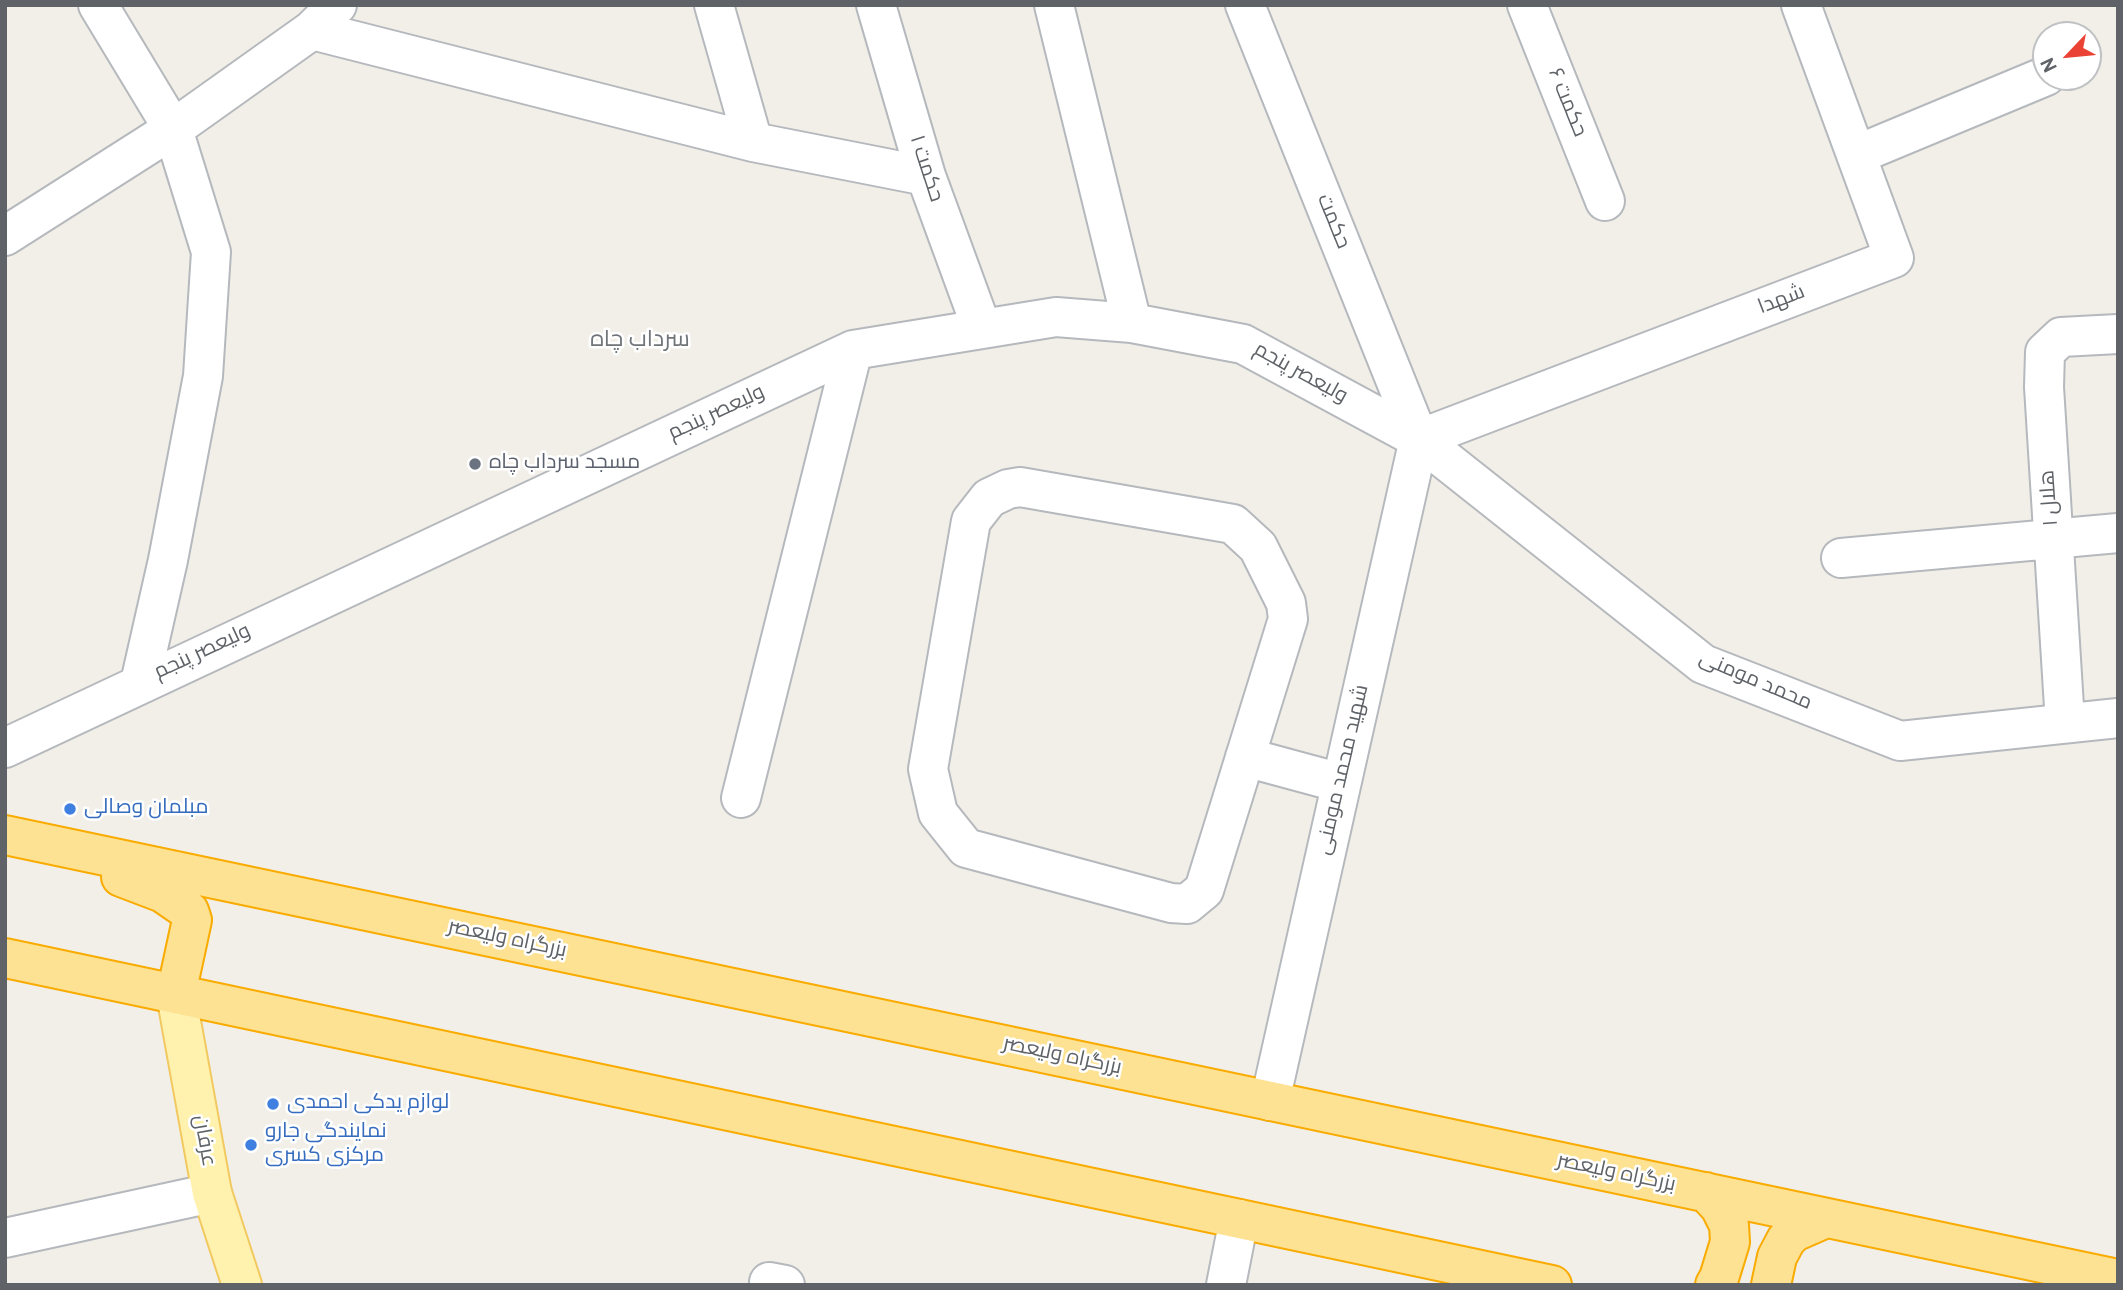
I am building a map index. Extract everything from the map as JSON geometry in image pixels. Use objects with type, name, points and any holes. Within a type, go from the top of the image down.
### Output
[{"type":"highway","name":"بزرگراه ولیعصر","points":[[5,835],[2118,1279]]},
{"type":"highway","points":[[5,842],[138,883],[175,900],[189,911],[192,920],[176,994]]},
{"type":"highway","points":[[5,958],[1552,1285]]},
{"type":"highway","points":[[1706,1192],[1720,1207],[1729,1225],[1730,1242],[1719,1278],[1714,1285]]},
{"type":"highway","points":[[1771,1285],[1777,1257],[1786,1240],[1794,1232],[1826,1218]]},
{"type":"main road","name":"عرفان","points":[[176,994],[212,1193],[242,1285]]},
{"type":"street","points":[[98,5],[173,130],[211,252],[203,376],[168,560],[140,683]]},
{"type":"street","points":[[714,5],[753,142]]},
{"type":"street","name":"حکمت ۱","points":[[876,5],[926,176],[982,329]]},
{"type":"street","points":[[1054,5],[1132,323]]},
{"type":"street","name":"حکمت","points":[[1245,5],[1419,439]]},
{"type":"street","name":"حکمت ۶","points":[[1527,5],[1605,201]]},
{"type":"street","name":"شهدا","points":[[1419,439],[1894,258],[1801,5]]},
{"type":"street","points":[[5,236],[173,130],[325,18],[753,142],[926,176]]},
{"type":"street","points":[[1856,155],[2032,82]]},
{"type":"street","name":"ولیعصر پنجم","points":[[5,748],[853,350],[1056,317],[1132,323],[1243,344],[1419,439]]},
{"type":"street","name":"هلال ۱","points":[[2066,723],[2044,387],[2045,352],[2062,337],[2118,334]]},
{"type":"street","points":[[741,798],[853,350]]},
{"type":"street","name":"محمد مومنی","points":[[1419,439],[1703,664],[1900,741],[2118,718]]},
{"type":"street","name":"شهید محمد مومنی","points":[[1270,1101],[1419,439]]},
{"type":"street","points":[[1020,487],[1233,524],[1258,547],[1286,603],[1288,619],[1245,757],[1204,890],[1187,904],[1171,903],[966,848],[938,813],[928,769],[971,522],[989,498],[1008,489],[1020,487]]},
{"type":"street","points":[[1841,558],[2118,533]]},
{"type":"street","points":[[1245,757],[1342,783]]},
{"type":"street","points":[[5,1238],[212,1193]]},
{"type":"street","points":[[1226,1285],[1239,1219]]},
{"type":"street","points":[[769,1285],[769,1282],[785,1285]]},
{"type":"place","name":"مسجد سرداب چاه","points":[[475,464]]},
{"type":"place","name":"مبلمان وصالی","points":[[70,809]]},
{"type":"place","name":"لوازم یدکی احمدی","points":[[273,1104]]},
{"type":"place","name":"نمایندگی جارو مرکزی کسری","points":[[251,1145]]},
{"type":"district","name":"سرداب چاه","points":[[640,341]]}]
